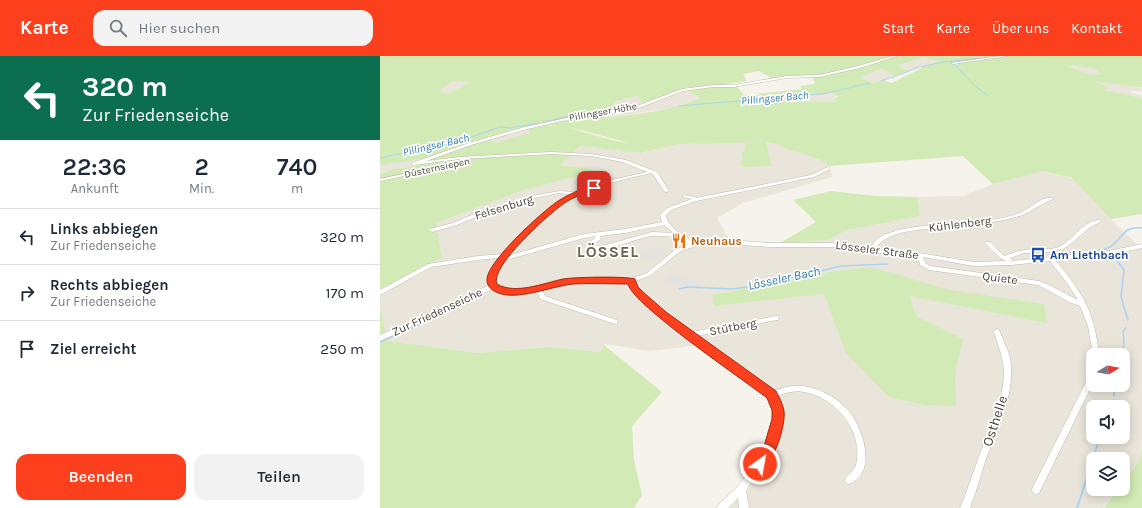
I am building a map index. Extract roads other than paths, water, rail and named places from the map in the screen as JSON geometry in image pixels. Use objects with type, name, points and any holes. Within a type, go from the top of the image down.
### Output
[{"type":"street","name":"Pillingser Höhe","points":[[495,157],[460,158],[414,164],[511,132],[562,120],[635,108],[682,90],[713,86],[733,86],[787,77],[812,77],[859,67],[896,56]]},
{"type":"street","points":[[953,63],[1007,56]]},
{"type":"street","points":[[495,157],[551,153],[578,154],[615,159],[645,168],[652,172],[661,180],[667,191]]},
{"type":"street","name":"Düsternsiepen","points":[[380,180],[461,162],[495,157]]},
{"type":"street","name":"Zur Friedenseiche","points":[[628,177],[645,168]]},
{"type":"street","points":[[692,245],[685,237],[679,234],[663,219],[663,215],[669,209],[695,200],[821,173],[828,168]]},
{"type":"street","name":"Zur Friedenseiche","points":[[652,172],[628,177],[577,194],[544,215],[503,258],[493,271],[491,276],[493,286],[500,290],[509,292],[539,289],[563,282],[574,281],[631,281],[649,274],[677,251],[692,245]]},
{"type":"street","name":"Felsenburg","points":[[432,230],[455,224],[483,212],[534,197],[558,192],[577,194]]},
{"type":"street","points":[[685,196],[695,200]]},
{"type":"street","name":"Kühlenberg","points":[[873,249],[874,244],[881,238],[888,235],[929,227],[979,224],[1023,212],[1041,201],[1050,199]]},
{"type":"street","points":[[1009,261],[1006,257],[1011,255],[1029,251],[1047,252],[1061,248],[1089,225],[1098,221]]},
{"type":"street","points":[[380,293],[430,265],[478,258],[503,258],[562,241],[666,223]]},
{"type":"street","points":[[597,234],[598,239],[591,246],[593,248],[606,247],[652,234],[679,234]]},
{"type":"street","name":"Lösseler Straße","points":[[692,245],[704,242],[720,241],[771,245],[818,244],[873,249],[974,264],[1051,259],[1107,253],[1142,246]]},
{"type":"street","name":"Kühlenberg","points":[[988,243],[1002,257],[1009,261]]},
{"type":"street","name":"Quiete","points":[[919,255],[922,264],[929,268],[1039,283],[1047,286],[1073,302],[1084,304]]},
{"type":"street","points":[[1051,259],[1084,304],[1090,318],[1095,348]]},
{"type":"street","points":[[631,281],[633,288],[662,314],[772,394],[778,410],[778,419],[770,449],[741,489],[721,508]]},
{"type":"street","name":"Zur Friedenseiche","points":[[380,338],[493,286]]},
{"type":"street","points":[[539,289],[542,297],[615,322]]},
{"type":"street","name":"Stütberg","points":[[690,335],[776,318]]},
{"type":"street","name":"Osthelle","points":[[965,508],[970,499],[982,461],[1001,412],[1006,383],[1006,358],[997,332]]},
{"type":"street","points":[[772,394],[790,389],[803,389],[824,396],[845,412],[857,431],[861,442],[861,454],[858,471],[849,480]]},
{"type":"street","points":[[1036,490],[1086,390]]},
{"type":"street","points":[[741,489],[744,508]]},
{"type":"waterway","name":"Pillingser Bach","points":[[921,67],[942,62],[985,58]]},
{"type":"waterway","points":[[954,64],[975,86],[987,95]]},
{"type":"waterway","name":"Pillingser Bach","points":[[891,78],[919,67]]},
{"type":"waterway","name":"Pillingser Bach","points":[[881,81],[889,78]]},
{"type":"waterway","name":"Pillingser Bach","points":[[678,106],[822,94],[871,83]]},
{"type":"waterway","name":"Pillingser Bach","points":[[596,116],[606,114]]},
{"type":"waterway","name":"Pillingser Bach","points":[[543,122],[575,115]]},
{"type":"waterway","name":"Pillingser Bach","points":[[578,115],[584,115]]},
{"type":"waterway","name":"Pillingser Bach","points":[[380,158],[460,141],[500,127],[510,128],[539,123]]},
{"type":"waterway","name":"Lösseler Bach","points":[[1058,253],[1083,253],[1102,250],[1113,245],[1126,231],[1135,228],[1142,228]]},
{"type":"waterway","name":"Lösseler Bach","points":[[1034,254],[1040,253]]},
{"type":"waterway","points":[[1115,258],[1124,270],[1121,297],[1128,320]]},
{"type":"waterway","name":"Lösseler Bach","points":[[679,289],[687,287],[732,289],[763,285],[841,266],[888,264]]},
{"type":"waterway","name":"Lösseler Bach","points":[[380,342],[459,307]]},
{"type":"waterway","points":[[1123,348],[1123,331],[1126,328]]},
{"type":"waterway","points":[[1077,508],[1098,444]]},
{"type":"place","name":"Neuhaus","points":[[679,241]]},
{"type":"place","name":"Am Liethbach","points":[[1038,255]]},
{"type":"district","name":"LÖSSEL","points":[[608,251]]}]
